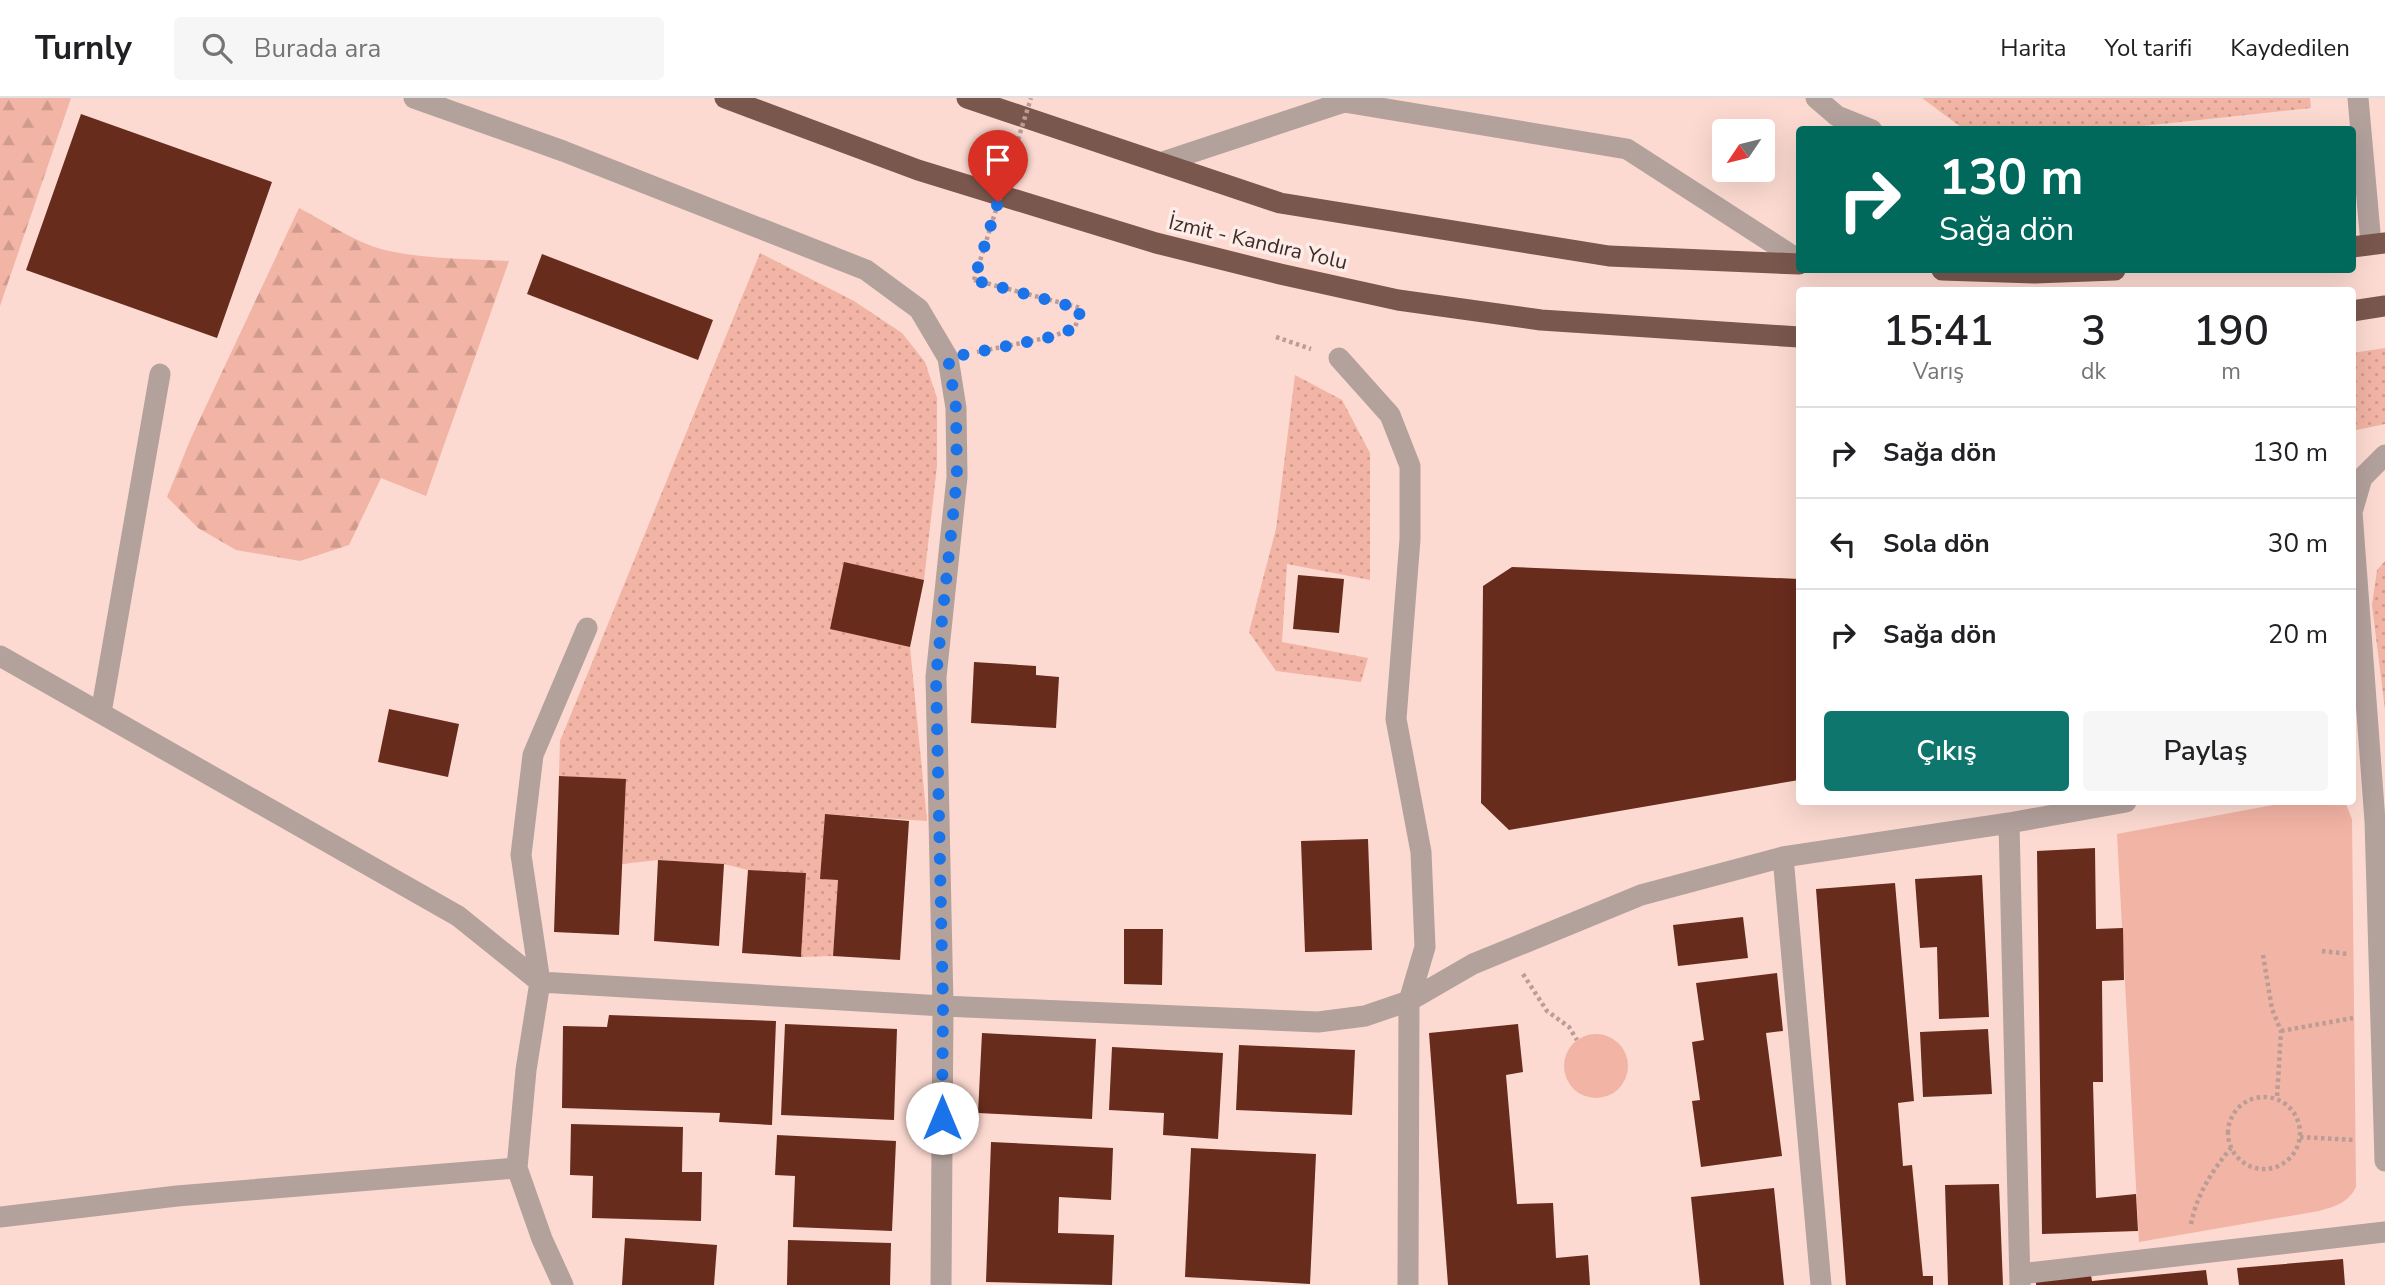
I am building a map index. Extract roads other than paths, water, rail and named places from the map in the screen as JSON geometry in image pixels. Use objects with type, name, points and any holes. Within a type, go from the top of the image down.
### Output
[{"type":"highway","points":[[708,98],[798,126]]},
{"type":"highway","name":"İzmit - Kandıra Yolu","points":[[725,98],[918,170],[1156,243],[1280,274],[1398,300],[1541,320],[1796,337]]},
{"type":"highway","name":"İzmit - Kandıra Yolu","points":[[968,98],[1280,203],[1609,256],[1796,262]]},
{"type":"street","points":[[414,98],[563,150],[866,270],[919,309],[948,358],[956,408],[957,477],[936,677],[943,1006],[941,1285]]},
{"type":"street","points":[[1816,98],[1837,116],[1862,126]]},
{"type":"street","points":[[2358,98],[2357,136],[2369,245]]},
{"type":"street","points":[[1160,163],[1344,102],[1627,149],[1796,260]]},
{"type":"street","points":[[1339,358],[1390,415],[1409,466],[1410,538],[1396,719],[1421,852],[1425,947],[1409,1001],[1408,1285]]},
{"type":"street","points":[[101,713],[160,374]]},
{"type":"street","points":[[2356,498],[2362,478],[2385,455]]},
{"type":"street","points":[[2356,570],[2369,757],[2385,1161]]},
{"type":"street","points":[[563,1285],[542,1238],[517,1168],[526,1070],[540,982],[521,855],[533,755],[587,628]]},
{"type":"street","points":[[0,656],[458,916],[540,982],[943,1006],[1318,1022],[1365,1016],[1409,1001],[1472,964],[1642,895],[1783,857],[2109,805]]},
{"type":"street","points":[[2009,823],[2020,1280],[2186,1255],[2385,1232]]},
{"type":"street","points":[[1783,857],[1821,1285]]},
{"type":"street","points":[[0,1217],[177,1196],[517,1168]]}]
